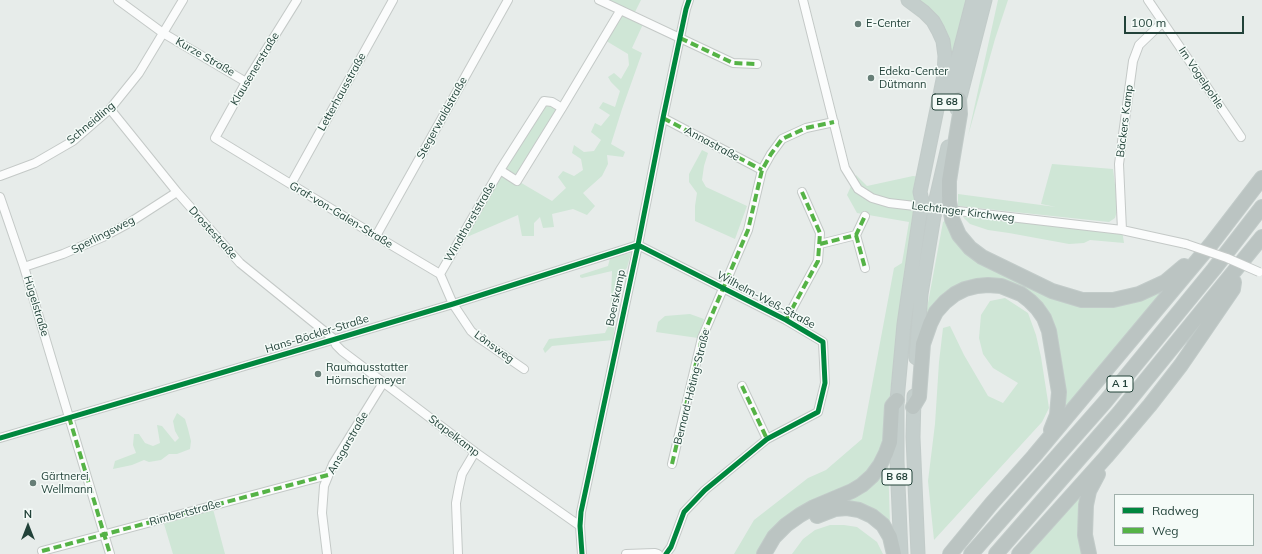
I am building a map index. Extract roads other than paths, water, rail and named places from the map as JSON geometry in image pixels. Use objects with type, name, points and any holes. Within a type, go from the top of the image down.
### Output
[{"type":"highway","points":[[908,0],[933,21],[943,41],[945,56],[944,74],[920,192],[922,198]]},
{"type":"highway","name":"B 68","points":[[901,554],[897,461],[897,400],[904,324],[922,198],[973,0]]},
{"type":"highway","name":"B 68","points":[[959,99],[985,0]]},
{"type":"highway","points":[[959,99],[960,114],[949,181],[943,200],[959,235],[970,248],[982,257],[1052,291],[1082,300],[1113,300],[1126,298],[1151,289],[1170,278],[1203,248],[1212,243]]},
{"type":"highway","points":[[950,554],[992,502],[1043,445],[1212,243],[1262,178]]},
{"type":"highway","name":"B 68","points":[[918,554],[915,515],[913,407],[917,326],[934,216],[943,200]]},
{"type":"highway","name":"A 1","points":[[971,554],[1104,402],[1214,269],[1262,208]]},
{"type":"highway","name":"A 1","points":[[996,554],[1119,413],[1262,237]]},
{"type":"highway","points":[[1019,554],[1106,457],[1150,405],[1181,365],[1233,289],[1234,272]]},
{"type":"highway","points":[[913,407],[918,397],[923,344],[936,312],[955,294],[965,289],[988,285],[1011,289],[1021,294],[1037,308],[1046,324],[1052,344],[1059,403],[1057,415],[1043,445]]},
{"type":"highway","points":[[764,554],[778,533],[800,514],[852,492],[872,476],[886,454],[890,442],[892,406],[897,400]]},
{"type":"highway","points":[[1088,554],[1084,535],[1086,505],[1095,478],[1103,466],[1106,457]]},
{"type":"highway","points":[[774,554],[785,539],[796,528],[808,520],[822,513],[835,509],[847,508],[859,510],[872,516],[883,526],[890,538],[894,554]]},
{"type":"street","name":"Kurze Straße","points":[[118,0],[163,33],[246,82]]},
{"type":"street","name":"Schneidling","points":[[0,176],[35,163],[73,140],[110,110],[139,73],[183,0]]},
{"type":"street","name":"Klausenerstraße","points":[[215,138],[246,82],[297,0]]},
{"type":"street","name":"Letterhausstraße","points":[[291,184],[393,0]]},
{"type":"street","name":"Stegerwaldstraße","points":[[376,236],[508,0]]},
{"type":"street","points":[[599,0],[733,64],[757,64]]},
{"type":"street","name":"Boerskamp","points":[[582,554],[580,526],[582,512],[638,245],[662,118],[686,9],[690,0]]},
{"type":"street","name":"Lechtinger Kirchweg","points":[[803,0],[845,168],[858,189],[872,198],[889,203],[941,210],[1122,230],[1186,244],[1227,258],[1261,272]]},
{"type":"street","name":"Im Vogelpohle","points":[[1148,0],[1241,137]]},
{"type":"street","name":"Windthorststraße","points":[[500,170],[517,181],[620,11]]},
{"type":"street","name":"Bäckers Kamp","points":[[1122,230],[1119,164],[1133,61],[1139,45],[1163,22]]},
{"type":"street","name":"Windthorststraße","points":[[440,274],[500,170],[544,101],[552,102],[562,108]]},
{"type":"street","name":"Drostestraße","points":[[110,110],[178,192],[240,263],[334,339]]},
{"type":"street","name":"Annastraße","points":[[662,118],[762,170]]},
{"type":"street","name":"Bernard-Höting-Straße","points":[[672,464],[702,338],[748,230],[762,170],[770,154],[782,139],[806,128],[834,122]]},
{"type":"street","name":"Graf-von-Galen-Straße","points":[[215,138],[440,274]]},
{"type":"street","name":"Sperlingsweg","points":[[24,267],[63,254],[102,237],[129,223],[178,192]]},
{"type":"street","points":[[786,320],[818,261],[820,233],[802,192]]},
{"type":"street","name":"Hügelstraße","points":[[0,197],[24,267],[110,554]]},
{"type":"street","points":[[865,216],[856,235],[865,268]]},
{"type":"street","points":[[820,244],[856,235]]},
{"type":"street","name":"Wilhelm-Weß-Straße","points":[[638,245],[786,320],[823,342],[825,383],[818,412],[766,439],[705,490],[684,512],[671,548],[666,554]]},
{"type":"street","name":"Hans-Böckler-Straße","points":[[0,438],[453,304],[638,245]]},
{"type":"street","points":[[440,274],[453,304]]},
{"type":"street","name":"Lönsweg","points":[[453,304],[471,331],[524,369]]},
{"type":"street","name":"Stapelkamp","points":[[334,339],[336,345],[342,351],[383,383],[475,452],[580,526]]},
{"type":"street","name":"Ansgarstraße","points":[[327,554],[322,513],[324,486],[333,464],[383,383]]},
{"type":"street","points":[[742,386],[766,439]]},
{"type":"street","points":[[458,554],[456,503],[462,474],[475,452]]},
{"type":"street","name":"Rimbertstraße","points":[[42,551],[328,475]]},
{"type":"street","points":[[626,554],[658,554]]},
{"type":"place","name":"E-Center","points":[[858,24]]},
{"type":"place","name":"Edeka-Center Dütmann","points":[[871,78]]},
{"type":"place","name":"Raumausstatter Hörnschemeyer","points":[[318,374]]},
{"type":"place","name":"Gärtnerei Wellmann","points":[[33,483]]}]
